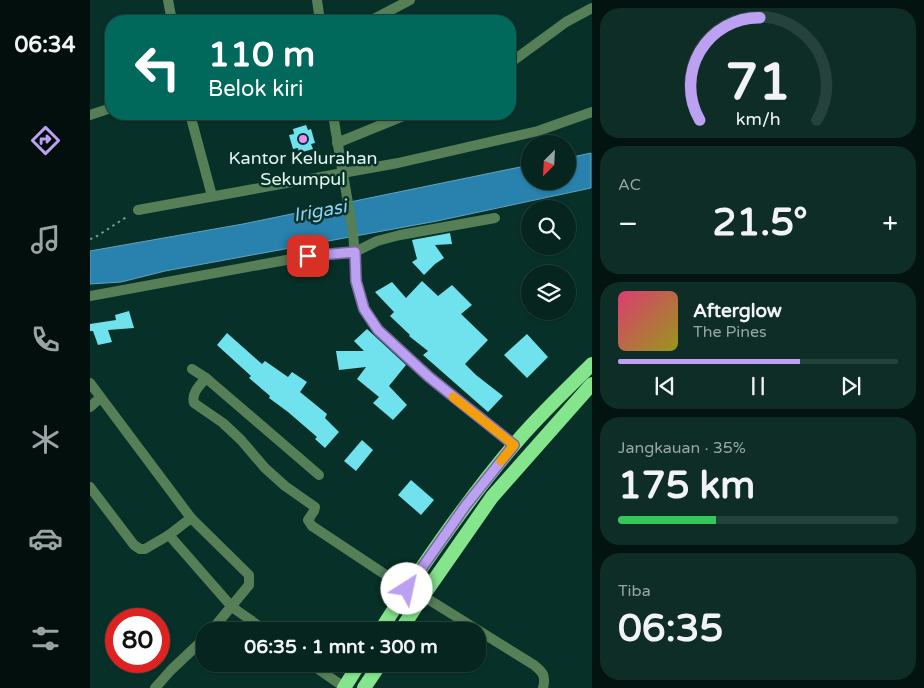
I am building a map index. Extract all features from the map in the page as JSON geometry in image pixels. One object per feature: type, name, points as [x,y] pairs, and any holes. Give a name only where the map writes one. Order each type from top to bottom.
[{"type":"highway","points":[[386,622],[466,505],[514,445],[592,364]]},
{"type":"highway","points":[[406,622],[492,497],[592,384]]},
{"type":"highway","points":[[344,688],[354,672]]},
{"type":"highway","points":[[364,688],[375,672]]},
{"type":"street","points":[[168,0],[171,15]]},
{"type":"street","points":[[317,0],[319,15]]},
{"type":"street","points":[[381,15],[410,0]]},
{"type":"street","points":[[516,59],[566,22],[592,8]]},
{"type":"street","points":[[90,115],[105,110]]},
{"type":"street","points":[[138,210],[398,163],[538,131],[592,112]]},
{"type":"street","points":[[192,120],[212,196]]},
{"type":"street","points":[[334,120],[347,195],[354,246],[356,281],[364,309],[378,330],[429,377],[514,445]]},
{"type":"street","points":[[337,143],[393,120]]},
{"type":"street","points":[[90,296],[308,256],[377,242],[400,235],[495,218]]},
{"type":"street","points":[[192,368],[319,475]]},
{"type":"street","points":[[206,378],[194,394],[194,403],[241,440],[265,468],[285,486],[315,507],[308,520],[312,526],[407,589]]},
{"type":"street","points":[[90,383],[191,518],[249,575],[249,585],[219,622]]},
{"type":"street","points":[[90,407],[100,398]]},
{"type":"street","points":[[90,487],[137,548],[145,549],[169,535],[191,518]]},
{"type":"street","points":[[169,535],[232,607],[253,622]]},
{"type":"street","points":[[423,596],[534,664],[542,671],[545,679],[543,688]]},
{"type":"street","points":[[155,688],[196,647]]},
{"type":"street","points":[[322,672],[344,688]]},
{"type":"path","points":[[90,239],[138,210]]},
{"type":"water","name":"Irigasi","points":[[591,153],[591,188],[535,200],[521,200],[521,203],[437,221],[165,271],[121,282],[90,284],[90,251],[243,224],[521,167],[521,190],[576,190],[576,156]]},
{"type":"building","name":"Kantor Kelurahan Sekumpul","points":[[306,125],[308,130],[311,129],[315,143],[311,144],[313,149],[299,153],[298,148],[293,149],[289,135],[294,134],[293,129]]},
{"type":"building","points":[[450,233],[452,244],[435,245],[444,258],[424,275],[412,262],[417,259],[412,240]]},
{"type":"building","points":[[422,281],[438,296],[452,285],[472,305],[461,314],[488,340],[465,364],[503,396],[488,412],[423,355],[428,351],[409,336],[390,316],[394,312],[375,292],[392,282],[406,298]]},
{"type":"building","points":[[129,311],[134,328],[108,330],[112,342],[98,345],[93,331],[90,331],[90,324],[116,320],[115,315]]},
{"type":"building","points":[[367,329],[406,365],[389,386],[407,405],[393,420],[373,403],[379,397],[357,379],[366,367],[339,370],[336,351],[364,351],[354,341]]},
{"type":"building","points":[[227,333],[262,364],[265,361],[288,377],[292,372],[307,382],[300,392],[327,414],[325,418],[339,432],[325,448],[315,439],[317,437],[269,398],[270,396],[249,378],[251,376],[217,345]]},
{"type":"building","points":[[527,334],[548,357],[527,378],[504,355]]},
{"type":"building","points":[[362,440],[373,450],[356,471],[344,461]]},
{"type":"building","points":[[411,480],[434,500],[421,515],[398,495]]},
{"type":"slow traffic","points":[[453,397],[514,445],[501,461]]},
{"type":"place","name":"Kantor Kelurahan Sekumpul","points":[[303,139]]},
{"type":"route","points":[[308,256],[355,252],[356,281],[364,309],[378,330],[429,377],[514,445],[466,505],[407,589]]}]
